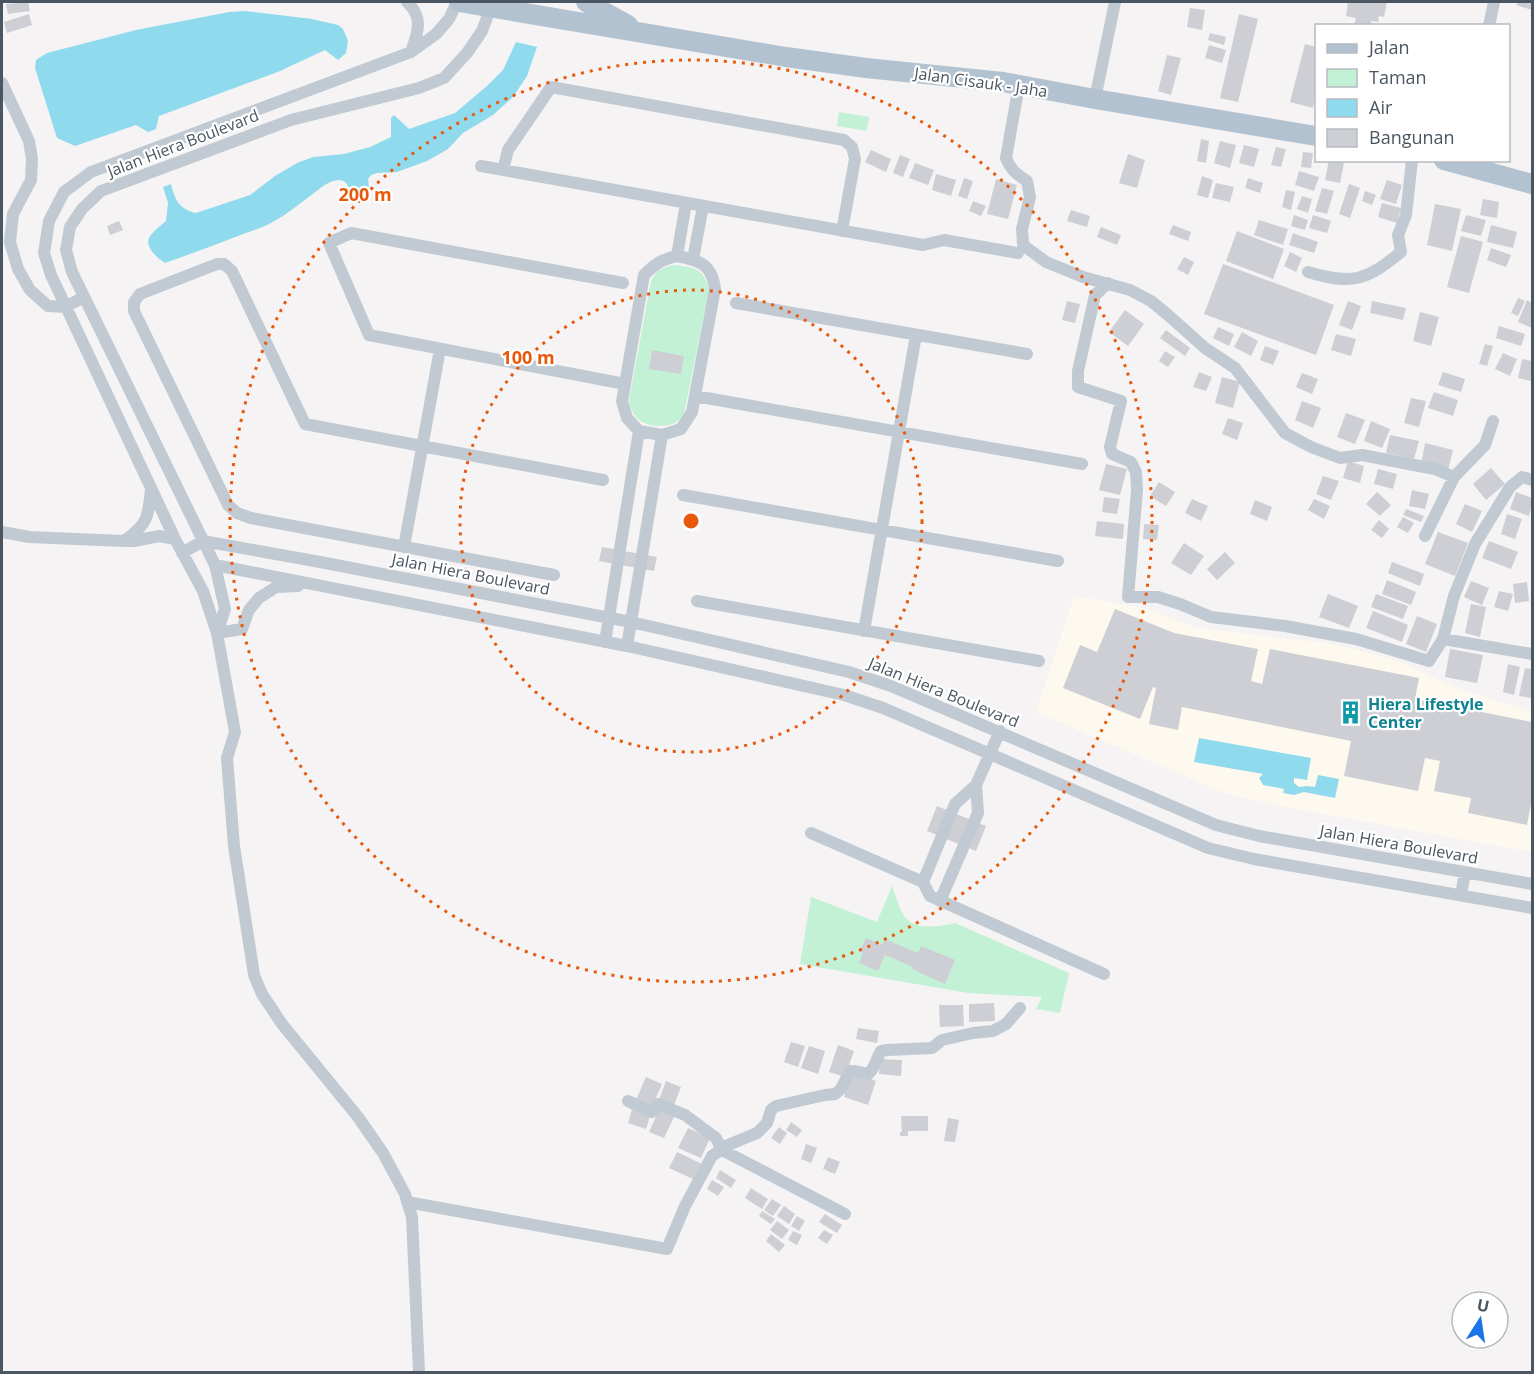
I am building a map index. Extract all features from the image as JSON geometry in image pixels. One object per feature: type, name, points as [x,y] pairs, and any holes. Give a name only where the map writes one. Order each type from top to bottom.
[{"type":"main road","name":"Jalan Cisauk - Jaha","points":[[458,2],[786,57],[1003,82],[1315,136]]},
{"type":"main road","points":[[586,2],[644,33]]},
{"type":"main road","points":[[1464,163],[1533,184]]},
{"type":"street","points":[[407,2],[414,8],[419,29],[411,52]]},
{"type":"street","name":"Jalan Hiera Boulevard","points":[[419,1372],[412,1217],[405,1194],[383,1153],[358,1117],[282,1024],[262,994],[254,975],[234,846],[227,758],[235,732],[217,633],[203,591],[175,539],[65,307],[44,253],[48,221],[64,192],[91,172],[411,52],[436,34],[450,19],[458,2]]},
{"type":"street","points":[[1095,99],[1115,2]]},
{"type":"street","points":[[1489,24],[1494,2]]},
{"type":"street","name":"Jalan Hiera Boulevard","points":[[490,7],[482,31],[467,53],[444,78],[419,88],[291,120],[101,191],[82,209],[70,227],[66,250],[72,272],[203,541],[631,622],[849,672],[891,686],[1000,731],[1216,825],[1259,836],[1533,884]]},
{"type":"street","points":[[2,83],[28,141],[32,159],[31,180],[13,214],[10,242],[18,269],[30,290],[48,306],[65,307],[84,297]]},
{"type":"street","points":[[1019,85],[1006,158],[1015,174],[1027,181],[1030,198],[1022,229],[1023,245],[1046,262],[1083,277],[1130,290],[1151,302],[1205,348],[1235,368],[1285,433],[1311,447],[1340,458],[1362,455],[1435,469],[1454,477]]},
{"type":"street","points":[[503,170],[508,150],[551,87],[844,140],[852,147],[855,159],[842,231]]},
{"type":"street","points":[[1308,272],[1341,279],[1360,278],[1386,264],[1401,252],[1398,235],[1406,214],[1412,162]]},
{"type":"street","points":[[481,166],[923,245],[944,240],[1018,253]]},
{"type":"street","points":[[677,256],[686,203]]},
{"type":"street","points":[[693,259],[703,206]]},
{"type":"street","points":[[623,283],[351,234],[329,243],[369,335],[625,384]]},
{"type":"street","points":[[677,256],[693,259],[709,269],[714,278],[715,289],[692,412],[681,429],[662,435],[639,431],[627,418],[622,401],[644,275],[654,264],[677,256]]},
{"type":"street","points":[[554,575],[251,518],[237,513],[228,505],[134,311],[134,302],[140,294],[217,264],[224,264],[231,271],[305,424],[603,480]]},
{"type":"street","points":[[1108,283],[1095,296],[1078,370],[1078,387],[1121,401],[1110,447],[1112,454],[1131,462],[1136,472],[1137,490],[1128,597],[1158,597],[1210,617],[1285,626],[1356,639],[1429,661],[1443,639],[1454,596],[1475,544],[1510,487],[1522,477],[1533,480]]},
{"type":"street","points":[[736,303],[1027,354]]},
{"type":"street","points":[[864,630],[916,335]]},
{"type":"street","points":[[404,547],[440,349]]},
{"type":"street","points":[[695,396],[1082,464]]},
{"type":"street","points":[[1425,536],[1454,477],[1485,444],[1493,421]]},
{"type":"street","points":[[605,642],[639,431]]},
{"type":"street","points":[[627,646],[662,435]]},
{"type":"street","points":[[124,541],[140,530],[149,513],[151,489]]},
{"type":"street","points":[[683,495],[1058,561]]},
{"type":"street","points":[[2,532],[29,537],[124,541],[159,536],[175,539]]},
{"type":"street","points":[[622,539],[644,543]]},
{"type":"street","points":[[182,553],[203,541],[215,565],[225,609],[217,633],[242,629],[249,610],[260,598],[276,587],[317,585]]},
{"type":"street","points":[[195,576],[215,565],[627,646],[844,695],[884,708],[1208,848],[1254,859],[1533,908]]},
{"type":"street","points":[[697,601],[1039,661]]},
{"type":"street","points":[[1443,639],[1533,654]]},
{"type":"street","points":[[923,882],[956,804],[976,785],[1000,731]]},
{"type":"street","points":[[940,901],[978,813],[976,785]]},
{"type":"street","points":[[812,833],[923,882],[930,896],[940,901],[1104,974]]},
{"type":"street","points":[[1461,896],[1465,872]]},
{"type":"street","points":[[407,1202],[667,1249],[711,1156],[728,1145],[757,1133],[767,1123],[771,1110],[776,1106],[835,1094],[841,1089],[850,1071],[868,1074],[873,1071],[876,1058],[881,1051],[933,1048],[942,1040],[993,1031],[1006,1024],[1020,1008]]},
{"type":"street","points":[[628,1101],[652,1112],[658,1104],[685,1115],[716,1138],[722,1150],[845,1214]]},
{"type":"shaded area","points":[[1074,596],[1144,608],[1197,628],[1335,644],[1395,660],[1454,687],[1532,711],[1532,852],[1280,806],[1225,793],[1036,712]]},
{"type":"green space","points":[[839,112],[869,117],[867,131],[837,126]]},
{"type":"green space","points":[[673,265],[697,270],[704,277],[709,290],[684,414],[673,424],[657,426],[637,418],[629,400],[651,281],[660,270]]},
{"type":"green space","points":[[892,886],[903,914],[915,924],[929,926],[955,923],[1069,973],[1060,1013],[1036,1009],[1042,997],[968,993],[800,964],[811,897],[877,922]]},
{"type":"water","points":[[245,11],[312,19],[338,25],[343,29],[348,41],[346,53],[338,60],[325,50],[280,71],[159,116],[156,129],[148,132],[136,125],[75,146],[57,138],[35,68],[36,60],[47,53],[136,30]]},
{"type":"water","points":[[516,42],[537,47],[527,76],[513,97],[493,115],[463,133],[448,149],[427,161],[397,172],[371,175],[368,179],[367,192],[359,196],[353,194],[343,181],[332,181],[269,224],[165,263],[149,247],[151,235],[166,221],[168,203],[163,187],[171,184],[179,203],[185,209],[196,213],[250,195],[297,163],[313,157],[344,154],[370,147],[391,137],[391,118],[394,115],[409,129],[455,113],[503,70]]},
{"type":"water","points":[[1199,738],[1311,758],[1307,780],[1294,778],[1294,783],[1299,787],[1315,787],[1318,775],[1339,779],[1335,798],[1304,792],[1294,795],[1283,793],[1284,789],[1263,785],[1259,778],[1263,774],[1194,762]]},
{"type":"building","points":[[28,2],[30,11],[8,14],[6,4]]},
{"type":"building","points":[[1348,2],[1387,2],[1384,17],[1379,16],[1378,22],[1354,24],[1356,18],[1346,16]]},
{"type":"building","points":[[1518,2],[1532,2],[1532,10],[1516,5]]},
{"type":"building","points":[[1190,8],[1205,10],[1202,30],[1187,27]]},
{"type":"building","points":[[29,14],[32,25],[7,33],[4,22]]},
{"type":"building","points":[[1239,14],[1258,19],[1238,102],[1220,98]]},
{"type":"building","points":[[1210,33],[1226,37],[1224,45],[1208,40]]},
{"type":"building","points":[[1305,44],[1315,47],[1313,108],[1290,102]]},
{"type":"building","points":[[1209,45],[1226,50],[1222,63],[1205,58]]},
{"type":"building","points":[[1167,55],[1181,58],[1171,95],[1158,91]]},
{"type":"building","points":[[1201,139],[1209,141],[1206,163],[1197,161]]},
{"type":"building","points":[[1220,141],[1236,145],[1230,168],[1214,163]]},
{"type":"building","points":[[1244,145],[1259,149],[1254,167],[1239,163]]},
{"type":"building","points":[[1276,147],[1286,149],[1281,167],[1271,165]]},
{"type":"building","points":[[871,150],[891,159],[886,172],[865,162]]},
{"type":"building","points":[[1303,152],[1313,153],[1311,168],[1301,167]]},
{"type":"building","points":[[1128,154],[1145,160],[1137,188],[1119,183]]},
{"type":"building","points":[[900,155],[910,159],[903,177],[893,173]]},
{"type":"building","points":[[1329,162],[1344,163],[1340,183],[1325,180]]},
{"type":"building","points":[[915,163],[934,170],[928,185],[909,178]]},
{"type":"building","points":[[1299,171],[1319,177],[1314,191],[1295,185]]},
{"type":"building","points":[[936,174],[956,180],[951,196],[932,190]]},
{"type":"building","points":[[1202,176],[1213,180],[1208,198],[1197,195]]},
{"type":"building","points":[[964,178],[973,181],[967,199],[958,196]]},
{"type":"building","points":[[1248,178],[1263,183],[1260,193],[1245,188]]},
{"type":"building","points":[[996,179],[1017,185],[1008,219],[987,214]]},
{"type":"building","points":[[1387,180],[1402,185],[1396,204],[1380,199]]},
{"type":"building","points":[[1216,183],[1234,187],[1230,202],[1212,198]]},
{"type":"building","points":[[1349,184],[1360,188],[1350,218],[1339,214]]},
{"type":"building","points":[[1322,188],[1334,191],[1327,214],[1315,211]]},
{"type":"building","points":[[1286,190],[1295,192],[1291,210],[1282,207]]},
{"type":"building","points":[[1365,191],[1376,195],[1372,205],[1362,201]]},
{"type":"building","points":[[1302,196],[1312,199],[1308,213],[1297,209]]},
{"type":"building","points":[[1483,199],[1499,202],[1497,218],[1480,215]]},
{"type":"building","points":[[973,201],[986,206],[981,216],[969,211]]},
{"type":"building","points":[[1382,203],[1401,208],[1397,223],[1378,217]]},
{"type":"building","points":[[1435,204],[1461,209],[1452,251],[1427,245]]},
{"type":"building","points":[[1071,210],[1090,216],[1087,227],[1067,221]]},
{"type":"building","points":[[1294,215],[1308,220],[1305,230],[1291,226]]},
{"type":"building","points":[[1313,215],[1331,221],[1327,233],[1309,228]]},
{"type":"building","points":[[1466,215],[1486,220],[1481,236],[1461,231]]},
{"type":"building","points":[[1259,220],[1288,229],[1283,245],[1254,235]]},
{"type":"building","points":[[119,221],[123,230],[110,235],[107,226]]},
{"type":"building","points":[[1173,225],[1191,232],[1188,241],[1169,234]]},
{"type":"building","points":[[1491,225],[1517,232],[1513,248],[1487,242]]},
{"type":"building","points":[[1101,227],[1121,235],[1117,245],[1097,237]]},
{"type":"building","points":[[1237,231],[1284,249],[1273,279],[1226,261]]},
{"type":"building","points":[[1293,233],[1318,242],[1314,253],[1289,245]]},
{"type":"building","points":[[1461,236],[1483,242],[1469,293],[1447,287]]},
{"type":"building","points":[[1491,248],[1511,255],[1506,267],[1487,260]]},
{"type":"building","points":[[1290,252],[1302,258],[1296,272],[1284,266]]},
{"type":"building","points":[[1184,257],[1194,262],[1188,275],[1177,269]]},
{"type":"building","points":[[1223,264],[1334,305],[1316,355],[1204,314]]},
{"type":"building","points":[[1518,298],[1525,301],[1518,316],[1511,313]]},
{"type":"building","points":[[1527,300],[1532,303],[1532,328],[1518,322]]},
{"type":"building","points":[[1067,301],[1080,304],[1075,323],[1062,320]]},
{"type":"building","points":[[1348,301],[1361,306],[1352,330],[1339,325]]},
{"type":"building","points":[[1372,301],[1406,308],[1403,320],[1370,313]]},
{"type":"building","points":[[1125,310],[1144,324],[1128,346],[1109,332]]},
{"type":"building","points":[[1420,312],[1439,317],[1431,346],[1413,341]]},
{"type":"building","points":[[1499,326],[1525,334],[1521,346],[1496,338]]},
{"type":"building","points":[[1218,327],[1234,334],[1229,346],[1213,338]]},
{"type":"building","points":[[1166,330],[1190,348],[1185,356],[1160,338]]},
{"type":"building","points":[[1242,332],[1258,341],[1251,356],[1234,347]]},
{"type":"building","points":[[1336,334],[1356,339],[1351,356],[1331,350]]},
{"type":"building","points":[[1485,344],[1493,346],[1487,366],[1479,364]]},
{"type":"building","points":[[1265,346],[1279,351],[1273,365],[1260,360]]},
{"type":"building","points":[[652,350],[684,356],[681,374],[649,369]]},
{"type":"building","points":[[1165,351],[1175,357],[1168,367],[1159,361]]},
{"type":"building","points":[[1503,353],[1517,359],[1510,376],[1495,369]]},
{"type":"building","points":[[1522,359],[1532,361],[1531,381],[1518,378]]},
{"type":"building","points":[[1199,372],[1212,377],[1206,391],[1193,387]]},
{"type":"building","points":[[1443,372],[1465,379],[1461,392],[1438,385]]},
{"type":"building","points":[[1302,373],[1318,379],[1312,394],[1296,387]]},
{"type":"building","points":[[1222,377],[1240,382],[1233,408],[1215,403]]},
{"type":"building","points":[[1434,392],[1458,400],[1453,416],[1428,408]]},
{"type":"building","points":[[1411,398],[1426,401],[1419,427],[1404,423]]},
{"type":"building","points":[[1302,401],[1321,408],[1313,428],[1295,420]]},
{"type":"building","points":[[1346,413],[1365,420],[1355,444],[1337,437]]},
{"type":"building","points":[[1228,418],[1243,423],[1237,440],[1222,434]]},
{"type":"building","points":[[1371,421],[1390,429],[1382,448],[1364,441]]},
{"type":"building","points":[[1390,435],[1419,441],[1414,459],[1386,453]]},
{"type":"building","points":[[1425,443],[1453,450],[1448,470],[1421,464]]},
{"type":"building","points":[[1348,461],[1364,466],[1360,483],[1343,478]]},
{"type":"building","points":[[1106,464],[1127,469],[1120,495],[1099,490]]},
{"type":"building","points":[[1491,468],[1505,484],[1486,500],[1473,484]]},
{"type":"building","points":[[1378,469],[1397,474],[1393,489],[1374,484]]},
{"type":"building","points":[[1323,476],[1339,481],[1331,500],[1316,494]]},
{"type":"building","points":[[1159,482],[1175,492],[1166,506],[1150,496]]},
{"type":"building","points":[[1412,490],[1429,494],[1425,509],[1409,506]]},
{"type":"building","points":[[1377,492],[1391,505],[1380,516],[1366,504]]},
{"type":"building","points":[[1516,492],[1532,498],[1529,516],[1510,509]]},
{"type":"building","points":[[1104,497],[1120,499],[1117,514],[1102,512]]},
{"type":"building","points":[[1192,499],[1208,506],[1201,521],[1185,513]]},
{"type":"building","points":[[1314,499],[1330,506],[1324,519],[1308,510]]},
{"type":"building","points":[[1255,500],[1272,507],[1267,521],[1250,514]]},
{"type":"building","points":[[1465,504],[1482,511],[1472,532],[1456,524]]},
{"type":"building","points":[[1406,509],[1424,516],[1421,522],[1403,515]]},
{"type":"building","points":[[1507,514],[1522,519],[1515,539],[1501,534]]},
{"type":"building","points":[[1403,517],[1414,523],[1408,533],[1397,527]]},
{"type":"building","points":[[1379,520],[1389,529],[1382,538],[1371,530]]},
{"type":"building","points":[[1097,521],[1124,524],[1123,539],[1095,536]]},
{"type":"building","points":[[1144,524],[1159,525],[1157,540],[1143,539]]},
{"type":"building","points":[[1438,532],[1468,543],[1455,576],[1425,564]]},
{"type":"building","points":[[1489,541],[1518,552],[1511,569],[1482,558]]},
{"type":"building","points":[[1184,543],[1204,556],[1191,575],[1171,563]]},
{"type":"building","points":[[602,547],[657,557],[654,571],[599,561]]},
{"type":"building","points":[[1225,552],[1235,563],[1217,580],[1207,569]]},
{"type":"building","points":[[1392,562],[1424,574],[1420,586],[1388,573]]},
{"type":"building","points":[[1387,580],[1416,592],[1411,605],[1382,594]]},
{"type":"building","points":[[1471,581],[1489,588],[1482,605],[1464,597]]},
{"type":"building","points":[[1527,582],[1529,601],[1515,603],[1513,584]]},
{"type":"building","points":[[1499,591],[1513,594],[1508,611],[1494,607]]},
{"type":"building","points":[[1328,594],[1358,606],[1349,628],[1319,617]]},
{"type":"building","points":[[1376,594],[1408,606],[1403,619],[1371,607]]},
{"type":"building","points":[[1471,604],[1486,607],[1480,637],[1465,633]]},
{"type":"building","name":"Hiera Lifestyle Center","points":[[1115,609],[1174,633],[1258,649],[1251,681],[1262,684],[1270,649],[1419,678],[1415,699],[1532,722],[1532,798],[1527,825],[1468,813],[1471,798],[1434,791],[1440,761],[1425,758],[1418,791],[1344,776],[1351,741],[1182,707],[1178,730],[1149,724],[1156,688],[1153,687],[1140,719],[1063,688],[1080,645],[1097,652]]},
{"type":"building","points":[[1373,611],[1408,625],[1402,642],[1366,628]]},
{"type":"building","points":[[1417,616],[1437,624],[1426,652],[1406,644]]},
{"type":"building","points":[[1450,649],[1483,655],[1477,683],[1445,677]]},
{"type":"building","points":[[1508,664],[1520,667],[1514,695],[1503,692]]},
{"type":"building","points":[[1525,668],[1532,669],[1532,698],[1519,696]]},
{"type":"building","points":[[937,806],[986,826],[976,851],[927,831]]},
{"type":"building","points":[[866,938],[882,945],[885,939],[918,953],[921,946],[955,960],[945,984],[885,955],[878,971],[859,963],[863,953],[860,951]]},
{"type":"building","points":[[994,1003],[995,1021],[969,1022],[969,1004]]},
{"type":"building","points":[[939,1005],[963,1005],[964,1026],[940,1027]]},
{"type":"building","points":[[858,1028],[879,1031],[877,1043],[856,1039]]},
{"type":"building","points":[[791,1042],[805,1046],[798,1067],[784,1062]]},
{"type":"building","points":[[838,1045],[854,1051],[845,1077],[829,1072]]},
{"type":"building","points":[[809,1046],[825,1051],[818,1074],[801,1068]]},
{"type":"building","points":[[880,1059],[902,1060],[901,1076],[879,1074]]},
{"type":"building","points":[[852,1072],[876,1081],[868,1105],[844,1097]]},
{"type":"building","points":[[646,1077],[662,1084],[652,1107],[636,1100]]},
{"type":"building","points":[[666,1081],[681,1087],[674,1105],[659,1100]]},
{"type":"building","points":[[660,1108],[675,1115],[664,1138],[649,1132]]},
{"type":"building","points":[[632,1109],[650,1116],[646,1129],[628,1123]]},
{"type":"building","points":[[901,1116],[928,1116],[928,1131],[908,1131],[908,1136],[900,1136]]},
{"type":"building","points":[[948,1118],[959,1120],[955,1142],[944,1141]]},
{"type":"building","points":[[791,1122],[802,1130],[797,1137],[786,1130]]},
{"type":"building","points":[[779,1127],[787,1133],[780,1144],[771,1138]]},
{"type":"building","points":[[688,1128],[710,1138],[701,1158],[678,1148]]},
{"type":"building","points":[[806,1144],[817,1148],[811,1163],[801,1159]]},
{"type":"building","points":[[677,1152],[702,1164],[695,1180],[669,1168]]},
{"type":"building","points":[[828,1157],[840,1162],[835,1174],[823,1169]]},
{"type":"building","points":[[720,1170],[736,1180],[731,1188],[716,1178]]},
{"type":"building","points":[[712,1180],[724,1187],[718,1196],[707,1189]]},
{"type":"building","points":[[751,1188],[768,1199],[762,1209],[745,1198]]},
{"type":"building","points":[[772,1199],[781,1205],[773,1216],[764,1210]]},
{"type":"building","points":[[784,1206],[795,1214],[789,1224],[777,1216]]},
{"type":"building","points":[[762,1211],[775,1219],[771,1224],[759,1216]]},
{"type":"building","points":[[825,1214],[842,1225],[837,1233],[819,1222]]},
{"type":"building","points":[[797,1216],[805,1221],[799,1231],[791,1226]]},
{"type":"building","points":[[777,1221],[789,1230],[782,1239],[770,1230]]},
{"type":"building","points":[[824,1230],[833,1235],[827,1244],[818,1238]]},
{"type":"building","points":[[793,1231],[802,1235],[797,1245],[788,1240]]},
{"type":"building","points":[[771,1234],[785,1245],[779,1252],[766,1241]]},
{"type":"place","name":"Hiera Lifestyle Center","points":[[1350,713]]}]
